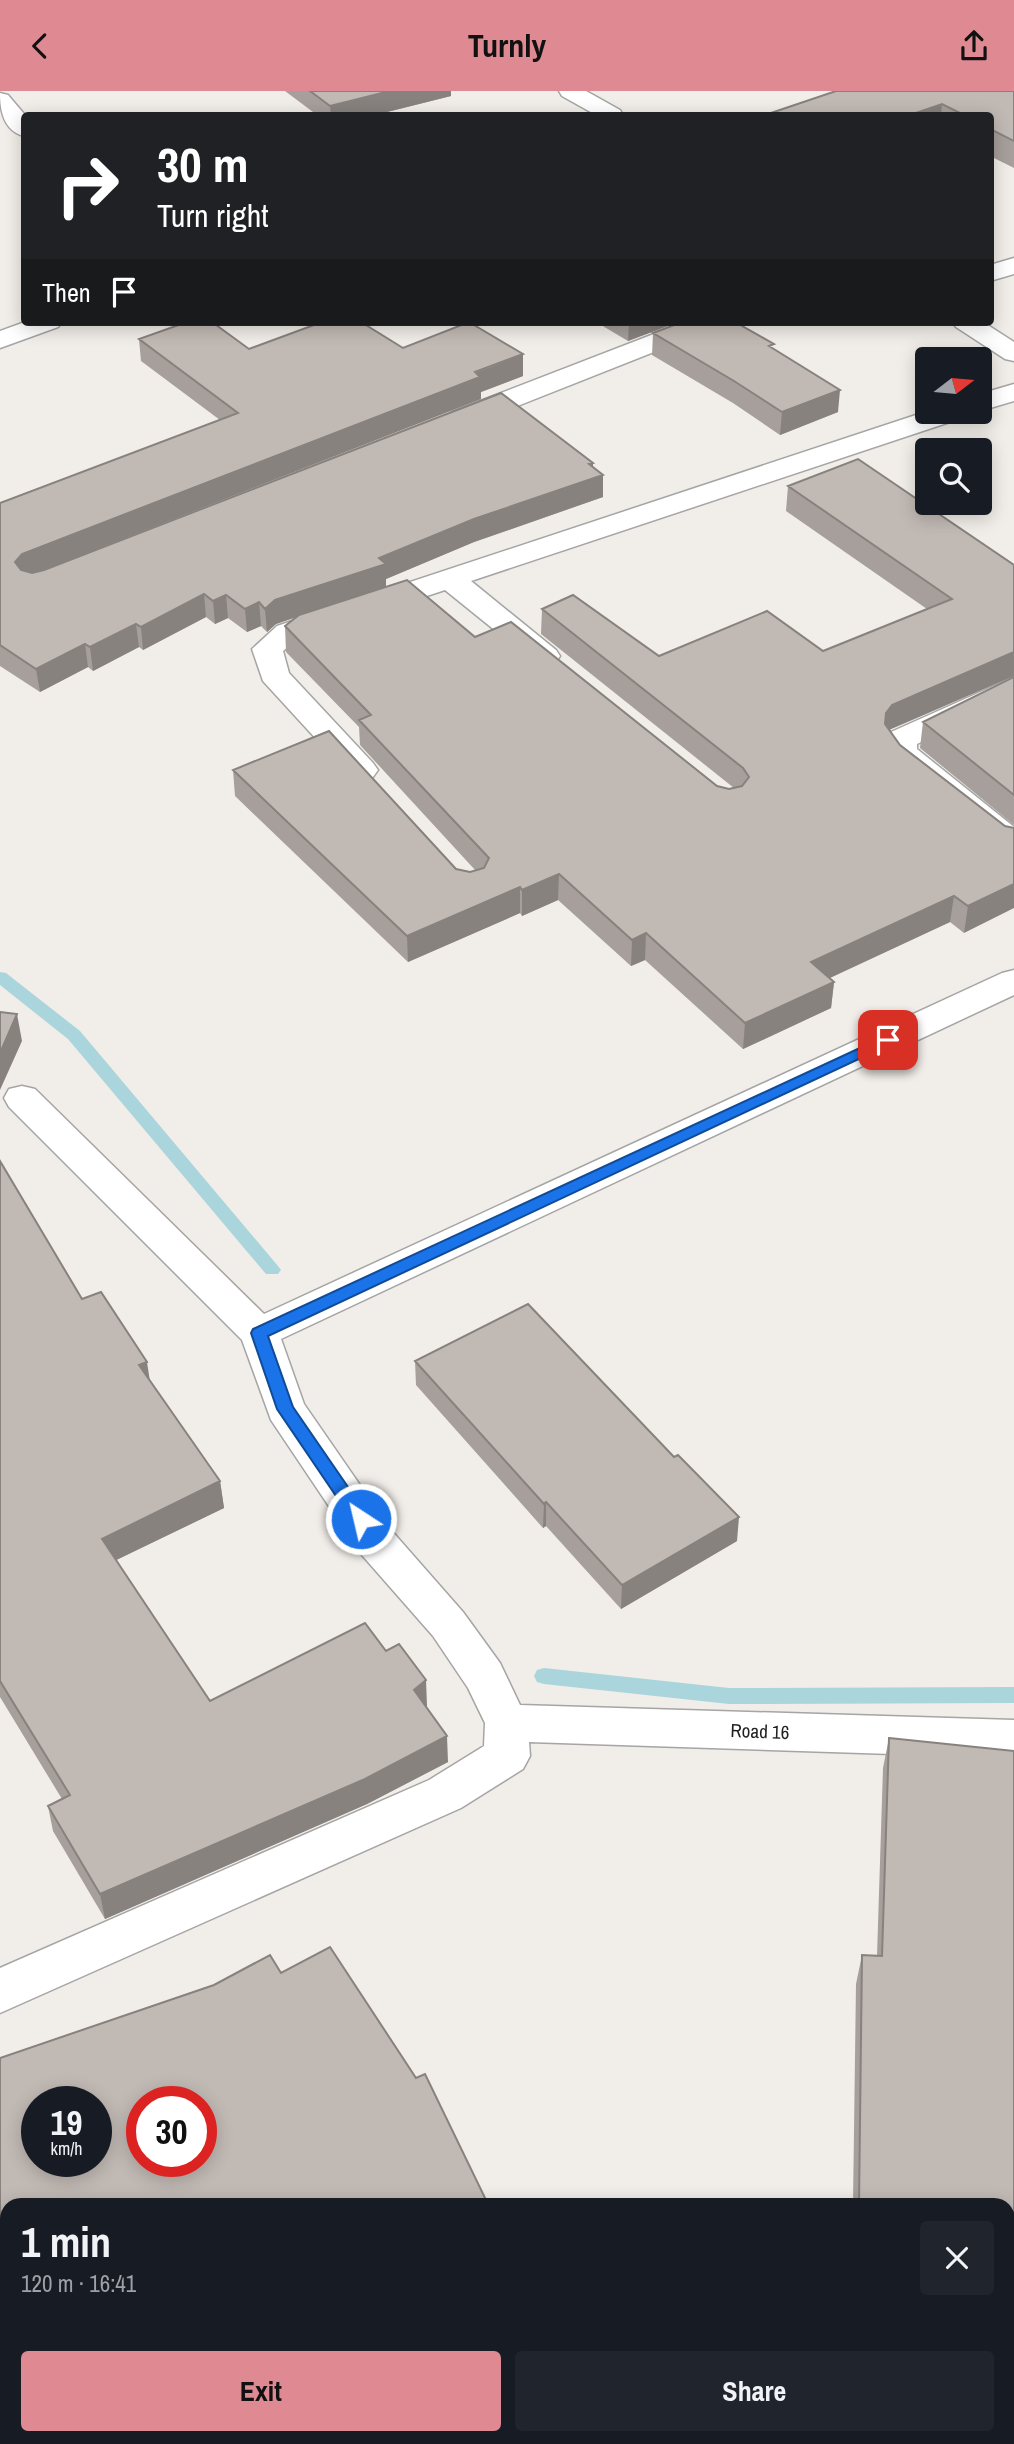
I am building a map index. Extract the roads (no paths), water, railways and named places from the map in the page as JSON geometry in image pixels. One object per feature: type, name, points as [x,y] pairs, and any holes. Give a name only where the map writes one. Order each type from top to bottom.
[{"type":"street","points":[[570,91],[607,112]]},
{"type":"street","points":[[0,100],[21,125]]},
{"type":"street","points":[[994,272],[1014,265]]},
{"type":"street","points":[[0,340],[38,326]]},
{"type":"street","points":[[436,428],[698,326]]},
{"type":"street","points":[[971,326],[1014,353]]},
{"type":"street","points":[[992,399],[1014,392]]},
{"type":"street","points":[[377,786],[274,675],[267,649],[288,632],[917,424]]},
{"type":"street","points":[[449,578],[567,673]]},
{"type":"street","points":[[1014,686],[902,739],[901,750],[910,762],[1014,843]]},
{"type":"street","points":[[259,1333],[1014,981]]},
{"type":"street","points":[[0,1991],[445,1794],[507,1756],[507,1723],[477,1665],[448,1624],[376,1542],[285,1409],[259,1333],[22,1098]]},
{"type":"street","name":"Road 16","points":[[507,1723],[1014,1739]]},
{"type":"waterway","points":[[0,977],[74,1035],[272,1270]]},
{"type":"waterway","points":[[544,1676],[729,1696],[1014,1695]]}]
